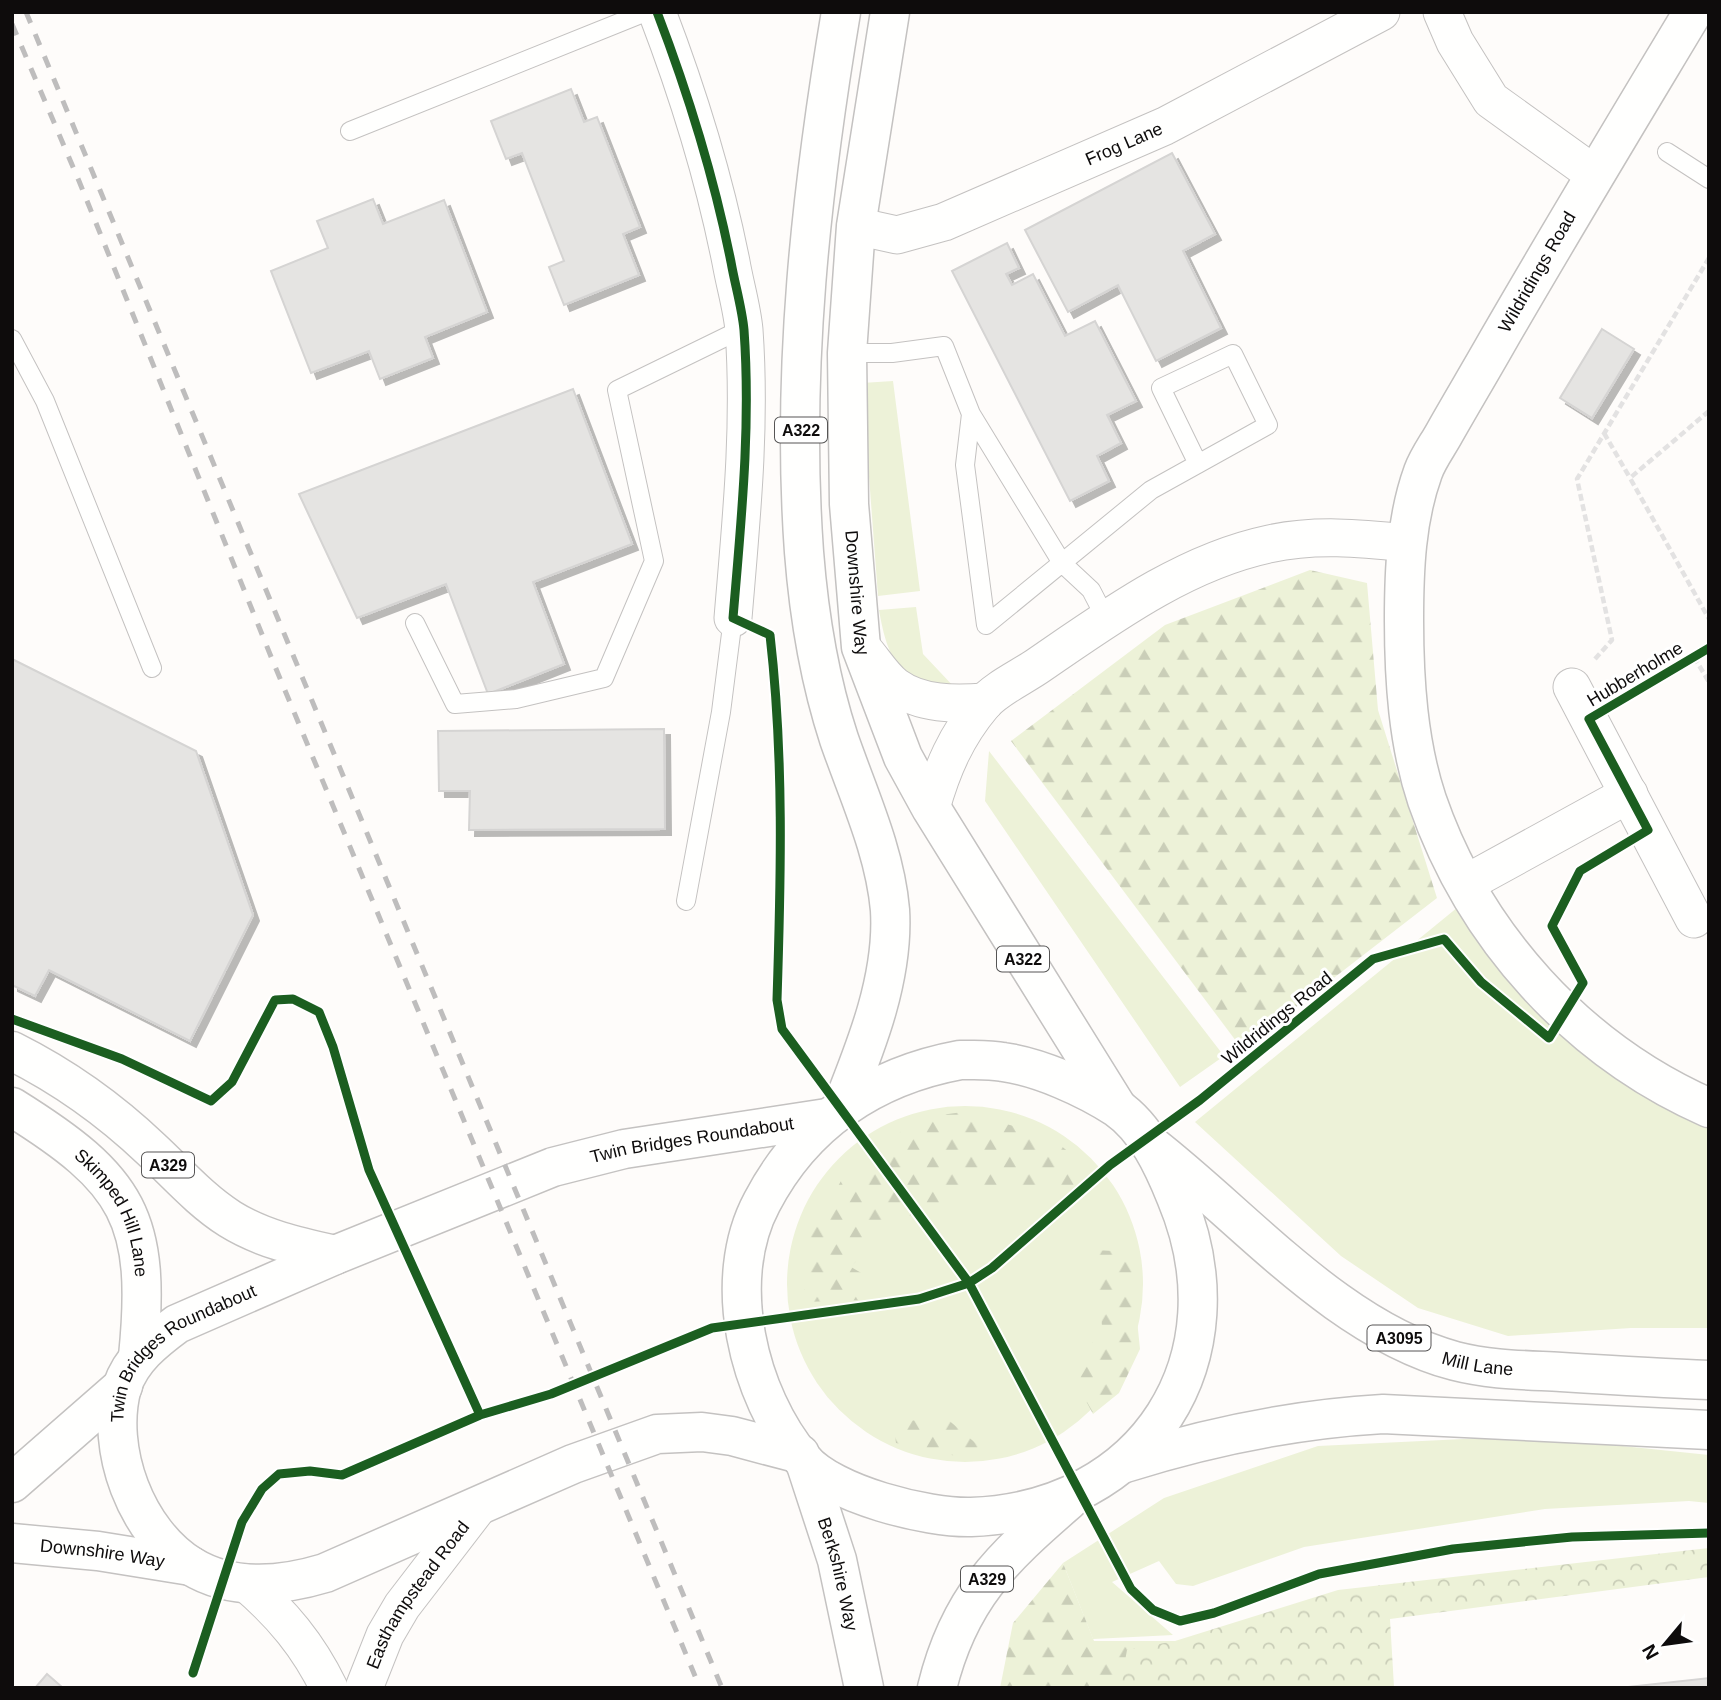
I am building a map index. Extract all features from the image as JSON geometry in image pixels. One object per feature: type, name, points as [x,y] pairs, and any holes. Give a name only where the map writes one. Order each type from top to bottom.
[{"type":"main road","name":"A322","points":[[835,1111],[875,1014],[889,942],[890,911],[886,883],[874,841],[821,680],[804,552],[800,452],[807,256],[820,136],[841,12]]},
{"type":"main road","name":"Downshire Way","points":[[890,12],[856,226],[847,353],[849,504],[861,647],[903,757],[931,808],[1118,1109]]},
{"type":"main road","name":"Wildridings Road","points":[[1693,13],[1594,174],[1423,471],[1406,543],[1404,649],[1414,749],[1427,798],[1465,884],[1505,947],[1564,1014],[1649,1076],[1709,1108]]},
{"type":"main road","name":"A329","points":[[12,1051],[37,1063],[117,1119],[206,1203],[231,1220],[260,1234],[335,1255]]},
{"type":"main road","name":"Twin Bridges Roundabout","points":[[802,1458],[785,1434],[763,1391],[751,1355],[742,1299],[743,1269],[761,1202],[795,1152],[835,1111],[907,1072],[960,1060],[1004,1062],[1064,1083],[1118,1109],[1151,1145],[1171,1184],[1190,1238],[1199,1298],[1198,1323],[1192,1354],[1158,1427],[1125,1463],[1075,1495],[998,1514],[947,1517],[912,1511],[861,1495],[802,1458],[732,1436],[702,1432],[657,1434],[573,1464],[325,1573],[289,1582],[246,1583],[230,1581],[191,1566],[155,1528],[128,1484],[118,1417],[130,1372],[177,1324],[335,1255],[553,1167],[624,1149],[835,1111]]},
{"type":"main road","name":"Skimped Hill Lane","points":[[12,1107],[87,1157],[106,1177],[128,1214],[136,1234],[142,1317],[130,1372]]},
{"type":"main road","name":"Mill Lane","points":[[1151,1145],[1202,1185],[1317,1285],[1358,1314],[1421,1349],[1452,1360],[1502,1369],[1709,1380]]},
{"type":"main road","points":[[12,1483],[130,1372]]},
{"type":"main road","points":[[1125,1463],[1245,1432],[1342,1416],[1383,1414],[1709,1430]]},
{"type":"main road","name":"Berkshire Way","points":[[802,1458],[837,1560],[864,1688]]},
{"type":"main road","name":"A329","points":[[937,1688],[953,1635],[984,1582],[1006,1557],[1075,1495]]},
{"type":"main road","name":"Downshire Way","points":[[12,1543],[99,1550],[191,1566]]},
{"type":"street","points":[[657,12],[706,157],[744,328],[748,442],[733,618]]},
{"type":"street","name":"Frog Lane","points":[[856,226],[897,235],[944,222],[1165,126],[1381,12]]},
{"type":"street","points":[[1442,12],[1455,42],[1491,100],[1594,174]]},
{"type":"street","points":[[1693,13],[1709,22]]},
{"type":"street","points":[[931,808],[943,767],[960,735],[985,702],[1106,619],[1192,571],[1270,543],[1325,537],[1406,543]]},
{"type":"street","points":[[861,647],[895,686],[919,697],[950,704],[985,702]]},
{"type":"street","name":"Hubberholme","points":[[1572,687],[1694,919]]},
{"type":"street","points":[[1465,884],[1629,794]]},
{"type":"street","name":"Easthampstead Road","points":[[364,1688],[385,1635],[402,1606],[478,1507]]},
{"type":"street","points":[[246,1583],[292,1626],[315,1659],[329,1688]]},
{"type":"lane","points":[[350,131],[646,12]]},
{"type":"lane","points":[[1667,152],[1709,179]]},
{"type":"lane","points":[[415,624],[455,705],[516,699],[604,678],[654,561],[617,390],[744,328]]},
{"type":"lane","points":[[12,339],[45,401],[152,668]]},
{"type":"lane","points":[[847,353],[892,353],[944,346],[971,414],[1062,563],[1091,590],[1106,619]]},
{"type":"lane","points":[[971,414],[965,465],[986,625],[1151,490],[1198,464],[1268,425],[1233,354],[1161,388],[1198,464]]},
{"type":"lane","points":[[686,901],[721,712],[733,618]]},
{"type":"path","points":[[1572,687],[1612,640],[1577,478],[1709,258]]},
{"type":"path","points":[[1630,478],[1709,411]]},
{"type":"path","points":[[1604,433],[1709,619]]},
{"type":"green space","points":[[893,381],[920,591],[878,596],[862,383]]},
{"type":"green space","points":[[1310,570],[1367,583],[1378,710],[1437,898],[1242,1049],[1011,741],[1165,625]]},
{"type":"green space","points":[[916,607],[923,654],[956,689],[937,686],[909,675],[893,656],[879,610]]},
{"type":"green space","points":[[989,751],[1224,1056],[1180,1087],[985,801]]},
{"type":"green space","points":[[1458,907],[1709,1117],[1709,1328],[1631,1328],[1508,1336],[1418,1308],[1341,1256],[1195,1122]]},
{"type":"green space","points":[[965,1106],[1000,1110],[1033,1120],[1064,1136],[1091,1158],[1113,1185],[1129,1216],[1139,1249],[1143,1284],[1139,1319],[1129,1352],[1113,1383],[1091,1410],[1064,1432],[1033,1448],[1000,1458],[965,1462],[930,1458],[897,1448],[866,1432],[839,1410],[817,1383],[801,1352],[791,1319],[787,1284],[791,1249],[801,1216],[817,1185],[839,1158],[866,1136],[897,1120],[930,1110]]},
{"type":"green space","points":[[963,1112],[1049,1136],[1081,1162],[1076,1185],[970,1186],[963,1199],[892,1221],[851,1267],[870,1278],[864,1300],[804,1302],[806,1242],[841,1181],[868,1172],[911,1119]]},
{"type":"green space","points":[[1095,1250],[1130,1252],[1140,1349],[1119,1393],[1093,1414],[1073,1377],[1102,1326]]},
{"type":"green space","points":[[946,1418],[979,1446],[970,1459],[896,1443],[893,1422]]},
{"type":"green space","points":[[1526,1436],[1709,1455],[1709,1503],[1689,1501],[1545,1509],[1304,1547],[1193,1586],[1176,1584],[1159,1561],[1112,1582],[1173,1635],[1093,1639],[1063,1563],[1164,1498],[1318,1446]]},
{"type":"green space","points":[[1709,1548],[1709,1577],[1390,1619],[1394,1687],[1120,1688],[1127,1650],[1175,1641],[1338,1590]]},
{"type":"green space","points":[[1063,1563],[1094,1641],[1175,1641],[1207,1688],[1000,1688],[1013,1623]]},
{"type":"building","points":[[571,89],[584,122],[597,117],[640,227],[623,234],[639,275],[564,305],[549,267],[564,261],[522,153],[506,159],[491,121]]},
{"type":"building","points":[[1172,153],[1215,234],[1183,251],[1221,328],[1156,361],[1118,285],[1068,312],[1025,230]]},
{"type":"building","points":[[373,199],[383,224],[444,200],[487,312],[425,337],[433,358],[380,379],[369,351],[311,373],[271,271],[328,248],[317,221]]},
{"type":"building","points":[[1007,243],[1019,268],[1006,274],[1012,285],[1033,274],[1065,336],[1095,321],[1136,401],[1107,415],[1121,443],[1097,456],[1109,481],[1070,501],[952,271]]},
{"type":"building","points":[[1602,329],[1634,349],[1592,418],[1560,398]]},
{"type":"building","points":[[573,389],[632,544],[533,582],[564,664],[488,694],[446,584],[357,618],[299,494]]},
{"type":"building","points":[[12,659],[196,751],[253,915],[190,1041],[49,970],[35,996],[12,985]]},
{"type":"building","points":[[664,729],[665,829],[469,830],[470,791],[439,791],[438,731]]},
{"type":"building","points":[[47,1674],[63,1688],[35,1688]]},
{"type":"building","points":[[1709,1678],[1709,1688],[1619,1688]]},
{"type":"railway","points":[[26,12],[722,1688]]},
{"type":"railway","points":[[12,24],[79,181],[274,664],[700,1688]]},
{"type":"cycle path","points":[[657,12],[690,104],[708,167],[743,322],[746,438],[733,618],[770,635],[778,726],[780,863],[777,1000],[782,1029],[969,1283],[1131,1589],[1153,1610],[1180,1621],[1214,1613],[1319,1574],[1453,1549],[1572,1537],[1709,1533]]},
{"type":"cycle path","points":[[193,1673],[242,1522],[262,1489],[279,1474],[310,1471],[342,1475],[480,1415],[551,1394],[712,1328],[919,1299],[969,1283],[992,1268],[1110,1165],[1200,1100],[1373,959],[1444,939],[1481,982],[1549,1038],[1583,983],[1552,926],[1580,871],[1648,830],[1589,719],[1709,648]]},
{"type":"cycle path","points":[[12,1019],[122,1059],[211,1101],[232,1082],[275,1000],[293,999],[319,1012],[333,1047],[369,1170],[480,1415]]}]
